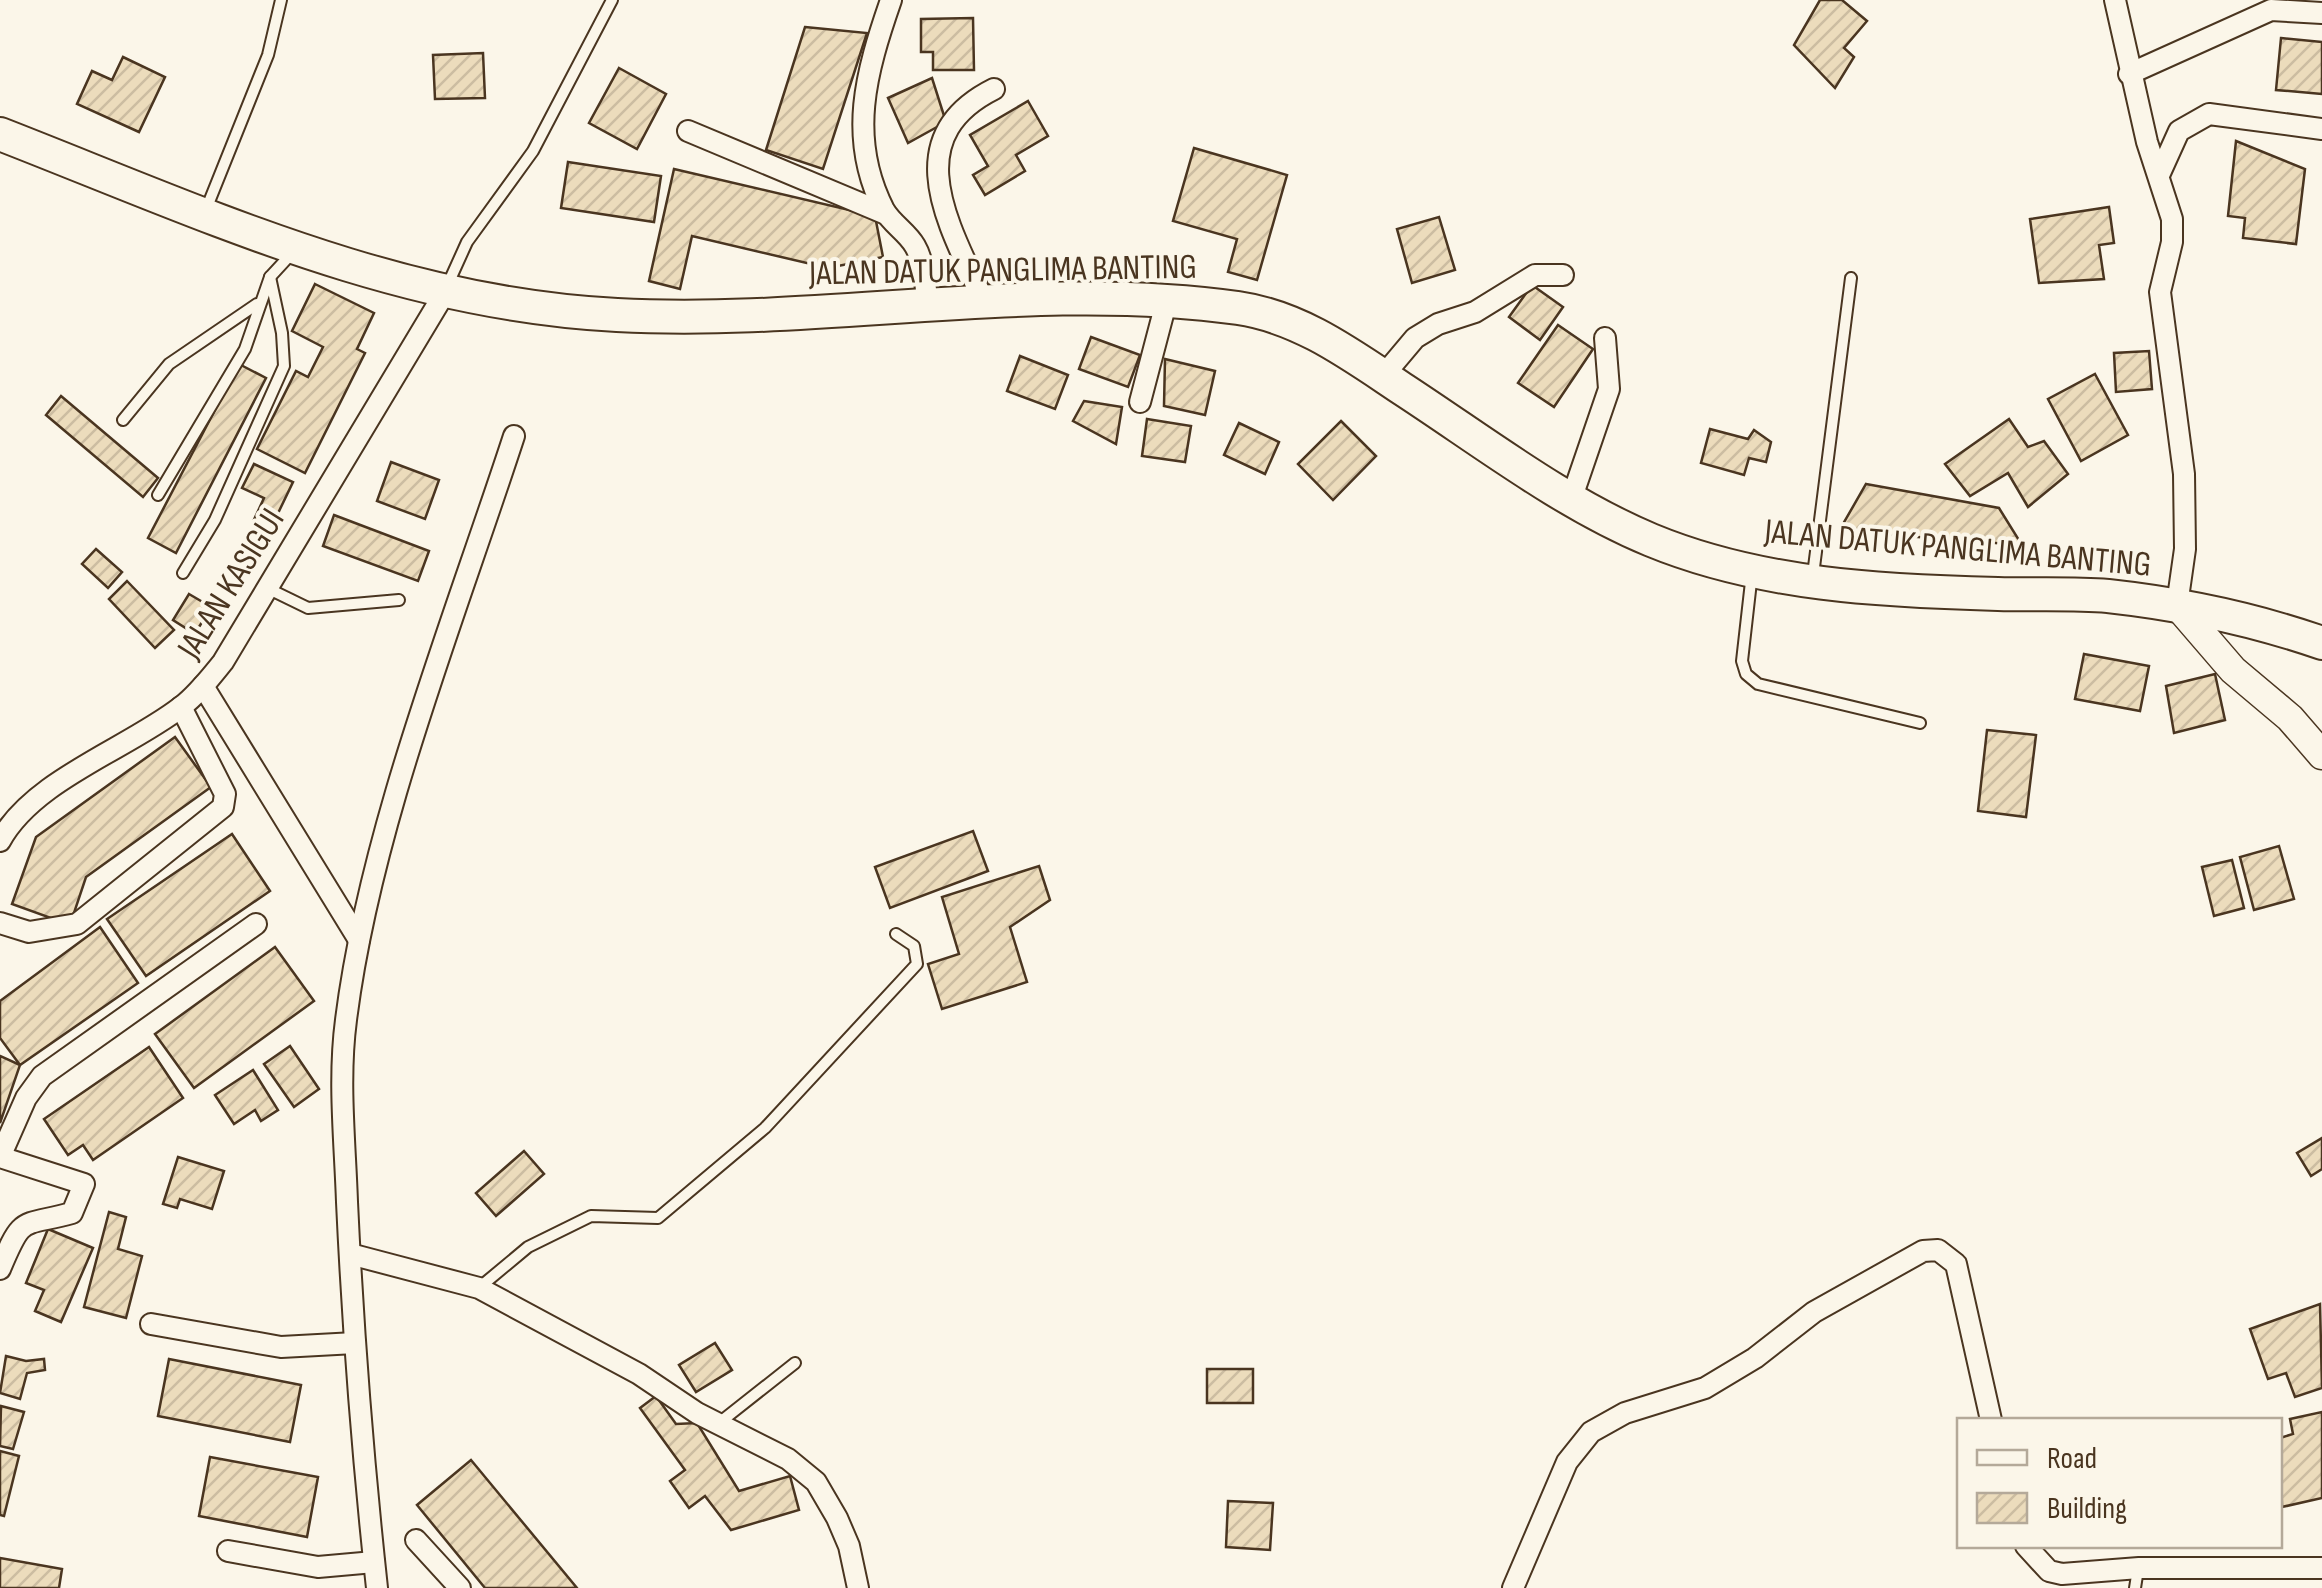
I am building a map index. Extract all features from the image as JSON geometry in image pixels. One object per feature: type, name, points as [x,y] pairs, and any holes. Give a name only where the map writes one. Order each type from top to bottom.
[{"type":"main road","name":"JALAN DATUK PANGLIMA BANTING","points":[[0,134],[202,218],[294,251],[444,294],[648,316],[985,304],[1166,303],[1272,314],[1324,338],[1572,497],[1644,537],[1752,571],[1812,581],[1941,592],[2102,596],[2177,606],[2322,643]]},
{"type":"street","points":[[891,0],[870,62],[862,106],[864,158],[886,214],[914,244],[922,263],[928,306]]},
{"type":"street","points":[[2115,0],[2129,74],[2160,174],[2173,234],[2160,292],[2184,474],[2185,549],[2177,606],[2233,670],[2290,718],[2322,755]]},
{"type":"street","points":[[2129,74],[2270,10],[2322,13]]},
{"type":"street","points":[[985,304],[942,206],[936,170],[955,119],[975,99],[994,89]]},
{"type":"street","points":[[2160,174],[2180,131],[2209,114],[2226,112],[2322,129]]},
{"type":"street","points":[[688,130],[886,214]]},
{"type":"street","points":[[1383,376],[1415,338],[1438,324],[1475,312],[1535,276],[1564,275]]},
{"type":"street","name":"JALAN KASIGUI","points":[[0,840],[24,811],[51,789],[181,707],[203,686],[270,589],[444,294]]},
{"type":"street","points":[[1140,402],[1166,303]]},
{"type":"street","points":[[1572,497],[1610,389],[1605,338]]},
{"type":"street","points":[[377,1588],[355,1344],[342,1088],[345,1022],[359,940],[410,753],[514,436]]},
{"type":"street","points":[[203,686],[359,940]]},
{"type":"street","points":[[0,923],[28,932],[77,924],[223,806],[225,794],[181,707]]},
{"type":"street","points":[[0,1269],[15,1234],[25,1223],[72,1213],[84,1184],[0,1156],[26,1098],[42,1076],[256,924]]},
{"type":"street","points":[[1513,1588],[1567,1462],[1591,1432],[1625,1413],[1705,1388],[1755,1358],[1814,1312],[1923,1250],[1938,1250],[1956,1264],[1992,1418]]},
{"type":"street","points":[[350,1254],[479,1288],[788,1459],[816,1482],[849,1546],[858,1588]]},
{"type":"street","points":[[151,1324],[281,1347],[355,1344]]},
{"type":"street","points":[[416,1540],[460,1588]]},
{"type":"street","points":[[2028,1548],[2048,1571],[2062,1574],[2137,1578],[2322,1568]]},
{"type":"street","points":[[228,1552],[318,1567],[374,1562]]},
{"type":"lane","points":[[202,218],[262,71],[280,0]]},
{"type":"lane","points":[[444,294],[467,242],[533,151],[612,0]]},
{"type":"lane","points":[[158,495],[245,349],[257,304],[270,276],[294,251]]},
{"type":"lane","points":[[183,574],[215,520],[284,366],[282,332],[270,276]]},
{"type":"lane","points":[[1812,581],[1851,278]]},
{"type":"lane","points":[[124,420],[169,364],[257,304]]},
{"type":"lane","points":[[1752,571],[1742,662],[1746,674],[1758,684],[1920,723]]},
{"type":"lane","points":[[270,589],[308,608],[399,600]]},
{"type":"lane","points":[[479,1288],[528,1247],[591,1216],[658,1218],[726,1162],[765,1128],[918,964],[914,946],[896,934]]},
{"type":"lane","points":[[719,1422],[795,1363]]},
{"type":"building","points":[[1820,0],[1842,0],[1867,21],[1844,48],[1854,57],[1835,88],[1794,45]]},
{"type":"building","points":[[973,18],[974,70],[933,70],[933,52],[921,52],[921,19]]},
{"type":"building","points":[[805,27],[867,33],[823,169],[766,150]]},
{"type":"building","points":[[2281,38],[2322,42],[2322,94],[2276,90]]},
{"type":"building","points":[[483,53],[485,98],[435,99],[433,55]]},
{"type":"building","points":[[123,57],[165,77],[139,132],[77,104],[92,71],[112,80]]},
{"type":"building","points":[[619,68],[666,94],[637,149],[589,123]]},
{"type":"building","points":[[932,78],[946,122],[908,143],[888,98]]},
{"type":"building","points":[[1028,101],[1048,136],[1016,155],[1025,171],[985,195],[973,175],[988,166],[970,135]]},
{"type":"building","points":[[2236,141],[2305,169],[2296,244],[2243,238],[2245,218],[2228,216]]},
{"type":"building","points":[[1194,148],[1287,175],[1257,280],[1228,272],[1237,239],[1173,221]]},
{"type":"building","points":[[568,162],[661,176],[654,222],[561,208]]},
{"type":"building","points":[[674,169],[875,216],[883,257],[828,268],[692,236],[680,289],[649,281]]},
{"type":"building","points":[[2109,207],[2114,243],[2099,245],[2104,279],[2039,283],[2030,219]]},
{"type":"building","points":[[1439,217],[1455,270],[1412,283],[1397,229]]},
{"type":"building","points":[[315,284],[374,313],[357,349],[365,353],[305,473],[257,449],[296,371],[308,377],[323,347],[292,331]]},
{"type":"building","points":[[1532,285],[1563,307],[1540,340],[1509,317]]},
{"type":"building","points":[[1558,325],[1593,349],[1554,407],[1518,383]]},
{"type":"building","points":[[1091,337],[1140,355],[1128,387],[1079,369]]},
{"type":"building","points":[[2149,351],[2152,389],[2116,392],[2114,353]]},
{"type":"building","points":[[1020,356],[1068,375],[1055,409],[1007,391]]},
{"type":"building","points":[[1165,359],[1215,371],[1205,415],[1164,406]]},
{"type":"building","points":[[239,364],[266,378],[176,553],[148,538]]},
{"type":"building","points":[[2095,374],[2128,435],[2081,461],[2048,399]]},
{"type":"building","points":[[61,396],[158,478],[143,497],[46,415]]},
{"type":"building","points":[[1084,401],[1122,407],[1116,444],[1073,421]]},
{"type":"building","points":[[1147,419],[1191,426],[1185,462],[1142,456]]},
{"type":"building","points":[[2009,419],[2028,447],[2044,441],[2068,474],[2028,507],[2008,473],[1970,496],[1945,464]]},
{"type":"building","points":[[1341,421],[1376,456],[1333,500],[1298,464]]},
{"type":"building","points":[[1239,423],[1279,442],[1265,474],[1224,455]]},
{"type":"building","points":[[1710,429],[1748,439],[1754,430],[1771,442],[1766,462],[1749,458],[1744,475],[1701,463]]},
{"type":"building","points":[[391,462],[439,480],[425,519],[377,501]]},
{"type":"building","points":[[254,464],[293,482],[269,532],[252,524],[264,498],[242,488]]},
{"type":"building","points":[[1866,484],[1999,508],[2022,545],[1839,531]]},
{"type":"building","points":[[334,515],[429,551],[418,581],[323,546]]},
{"type":"building","points":[[96,549],[122,572],[108,588],[82,564]]},
{"type":"building","points":[[127,581],[174,630],[155,648],[109,599]]},
{"type":"building","points":[[189,594],[211,607],[195,634],[173,620]]},
{"type":"building","points":[[2084,654],[2149,666],[2140,711],[2075,699]]},
{"type":"building","points":[[2215,674],[2225,720],[2174,733],[2166,686]]},
{"type":"building","points":[[1987,730],[2036,735],[2026,817],[1978,811]]},
{"type":"building","points":[[175,737],[211,787],[86,877],[70,925],[12,904],[36,837]]},
{"type":"building","points":[[973,831],[988,871],[890,908],[875,867]]},
{"type":"building","points":[[232,834],[270,891],[146,976],[107,919]]},
{"type":"building","points":[[2279,846],[2294,899],[2254,910],[2240,857]]},
{"type":"building","points":[[2232,860],[2244,908],[2214,916],[2202,867]]},
{"type":"building","points":[[1039,866],[1050,900],[1010,927],[1027,982],[942,1009],[928,964],[959,954],[942,897]]},
{"type":"building","points":[[100,927],[138,983],[20,1065],[0,1038],[0,1001]]},
{"type":"building","points":[[275,947],[314,1001],[194,1088],[155,1034]]},
{"type":"building","points":[[290,1046],[319,1089],[294,1107],[264,1064]]},
{"type":"building","points":[[149,1047],[183,1098],[93,1160],[83,1145],[68,1155],[44,1119]]},
{"type":"building","points":[[0,1056],[20,1065],[0,1123]]},
{"type":"building","points":[[253,1070],[278,1110],[261,1121],[255,1110],[234,1124],[215,1095]]},
{"type":"building","points":[[2322,1138],[2322,1169],[2311,1176],[2297,1153]]},
{"type":"building","points":[[524,1151],[544,1174],[496,1216],[476,1193]]},
{"type":"building","points":[[178,1157],[224,1171],[212,1209],[180,1199],[177,1208],[163,1204]]},
{"type":"building","points":[[109,1212],[126,1217],[118,1249],[142,1256],[126,1318],[84,1307]]},
{"type":"building","points":[[48,1229],[93,1248],[61,1322],[35,1311],[44,1290],[26,1283]]},
{"type":"building","points":[[2320,1304],[2322,1388],[2295,1397],[2286,1373],[2268,1379],[2250,1329]]},
{"type":"building","points":[[715,1343],[732,1370],[696,1392],[679,1365]]},
{"type":"building","points":[[6,1356],[26,1361],[44,1359],[45,1370],[27,1373],[20,1399],[0,1393]]},
{"type":"building","points":[[169,1359],[301,1385],[290,1442],[158,1416]]},
{"type":"building","points":[[1207,1369],[1253,1369],[1253,1403],[1207,1403]]},
{"type":"building","points":[[656,1396],[676,1424],[697,1423],[739,1491],[790,1476],[799,1510],[731,1530],[705,1496],[689,1508],[670,1481],[685,1470],[640,1408]]},
{"type":"building","points":[[1,1406],[24,1412],[13,1449],[0,1446]]},
{"type":"building","points":[[2322,1412],[2322,1498],[2282,1507],[2282,1437],[2293,1434],[2290,1419]]},
{"type":"building","points":[[0,1451],[19,1456],[4,1516],[0,1515]]},
{"type":"building","points":[[210,1457],[318,1477],[307,1537],[199,1516]]},
{"type":"building","points":[[471,1460],[577,1588],[485,1588],[417,1505]]},
{"type":"building","points":[[1228,1501],[1273,1503],[1270,1550],[1226,1547]]},
{"type":"building","points":[[0,1558],[62,1569],[59,1588],[0,1588]]}]
